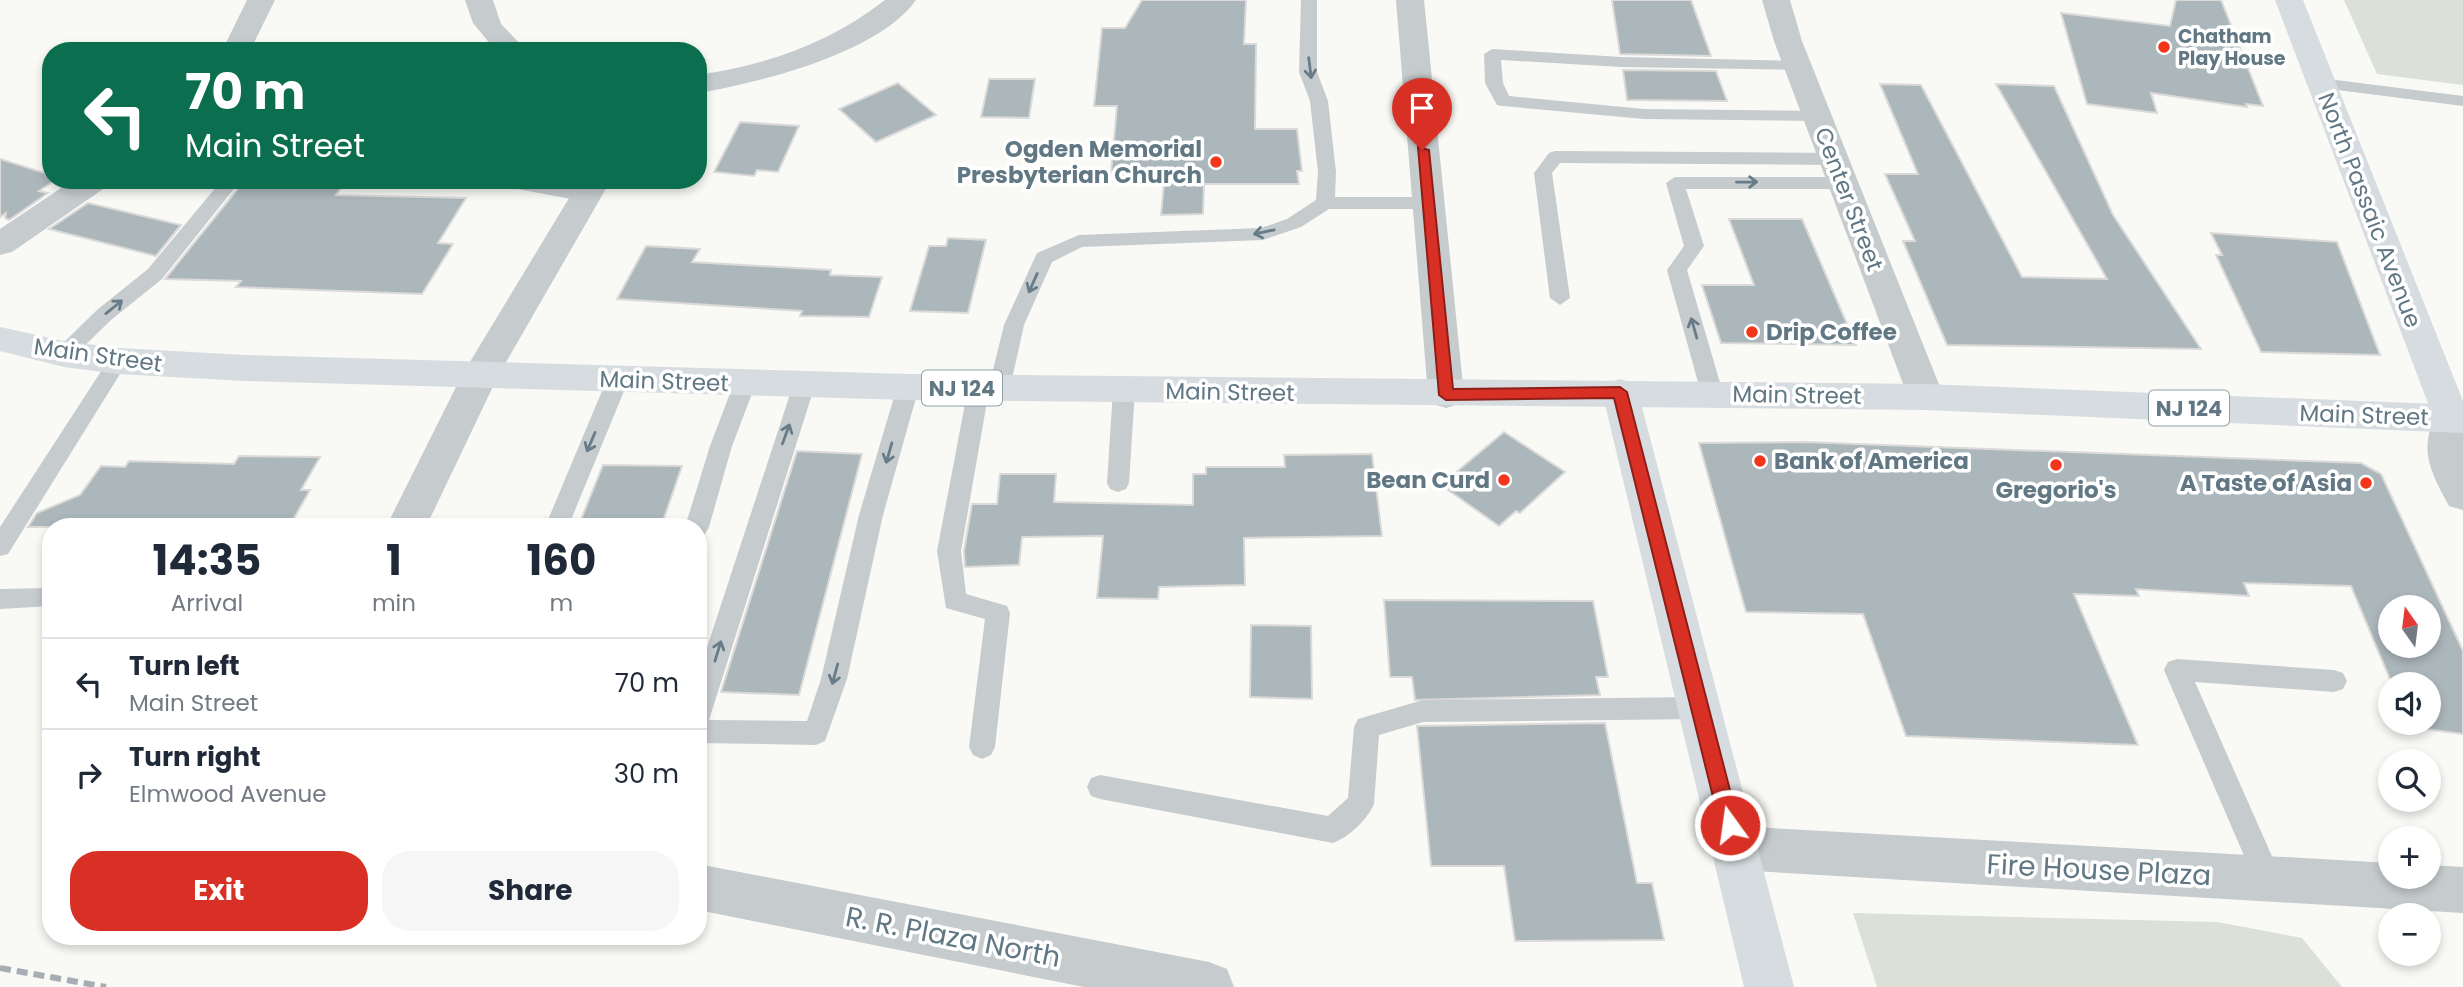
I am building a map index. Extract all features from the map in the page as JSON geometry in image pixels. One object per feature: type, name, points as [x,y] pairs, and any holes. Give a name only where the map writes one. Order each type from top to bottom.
[{"type":"main road","name":"North Passaic Avenue","points":[[2289,0],[2320,83],[2458,419]]},
{"type":"main road","name":"Main Street","points":[[2,342],[118,361],[245,368],[908,387],[1446,395],[1620,392],[1926,397],[2458,419]]},
{"type":"main road","points":[[1620,392],[1769,987]]},
{"type":"street","points":[[241,42],[261,0]]},
{"type":"street","points":[[479,0],[481,13],[494,35],[502,42]]},
{"type":"street","points":[[707,81],[751,74],[819,52],[874,23],[902,0]]},
{"type":"street","points":[[1410,0],[1446,395]]},
{"type":"street","name":"Center Street","points":[[1776,0],[1798,66],[1926,397]]},
{"type":"street","points":[[0,244],[82,189]]},
{"type":"street","points":[[410,518],[480,375],[591,189]]},
{"type":"street","points":[[2458,419],[2445,462],[2463,495]]},
{"type":"street","name":"Fire House Plaza","points":[[1735,848],[2463,890]]},
{"type":"street","name":"R. R. Plaza North","points":[[707,889],[1209,987]]},
{"type":"lane","points":[[1309,0],[1308,72],[1320,101],[1327,172],[1325,203]]},
{"type":"lane","points":[[1798,66],[1621,62],[1492,54],[1494,83],[1503,101],[1644,114],[1817,116]]},
{"type":"lane","points":[[2320,83],[2463,101]]},
{"type":"lane","points":[[1560,298],[1543,173],[1555,157],[1839,171]]},
{"type":"lane","points":[[1712,393],[1677,270],[1694,246],[1675,183],[1839,171]]},
{"type":"lane","points":[[64,354],[104,314],[155,274],[225,189]]},
{"type":"lane","points":[[982,747],[998,613],[955,601],[949,551],[989,388],[1044,258],[1079,241],[1263,234],[1294,223],[1325,203],[1427,204]]},
{"type":"lane","points":[[0,547],[118,361]]},
{"type":"lane","points":[[560,518],[618,379]]},
{"type":"lane","points":[[700,518],[721,446],[745,383]]},
{"type":"lane","points":[[707,687],[804,384]]},
{"type":"lane","points":[[707,732],[816,733],[834,679],[872,515],[908,387]]},
{"type":"lane","points":[[1118,483],[1125,390]]},
{"type":"lane","points":[[0,599],[42,597]]},
{"type":"lane","points":[[2268,879],[2177,670],[2333,681]]},
{"type":"lane","points":[[1100,787],[1332,830],[1361,804],[1367,727],[1423,711],[1700,708]]},
{"type":"shaded area","points":[[2344,0],[2463,0],[2463,85],[2377,74]]},
{"type":"shaded area","points":[[1853,913],[2217,922],[2302,938],[2342,987],[1877,987]]},
{"type":"building","points":[[1142,0],[1246,0],[1244,44],[1256,44],[1255,129],[1297,129],[1302,171],[1297,171],[1299,184],[1204,184],[1203,214],[1161,215],[1164,182],[1124,183],[1124,174],[1111,173],[1117,106],[1094,106],[1102,28],[1125,28]]},
{"type":"building","points":[[1612,0],[1691,0],[1711,56],[1620,54]]},
{"type":"building","points":[[2176,0],[2221,0],[2263,106],[2246,104],[2247,107],[2151,93],[2157,113],[2087,104],[2061,13],[2170,26]]},
{"type":"building","points":[[1623,70],[1716,71],[1727,101],[1627,100]]},
{"type":"building","points":[[989,79],[1035,79],[1029,118],[981,117]]},
{"type":"building","points":[[898,83],[936,115],[876,142],[839,109]]},
{"type":"building","points":[[1880,84],[1921,85],[2022,277],[2107,279],[1996,84],[2054,86],[2113,215],[2201,349],[1947,345],[1903,241],[1915,241],[1885,174],[1918,174]]},
{"type":"building","points":[[740,122],[799,126],[778,172],[757,170],[754,176],[714,172]]},
{"type":"building","points":[[0,159],[42,172],[42,189],[39,191],[48,193],[9,220],[5,218],[6,213],[0,217]]},
{"type":"building","points":[[238,189],[340,189],[336,195],[466,198],[438,243],[453,244],[422,294],[236,287],[241,281],[165,279]]},
{"type":"building","points":[[88,203],[181,225],[156,256],[49,229]]},
{"type":"building","points":[[1729,219],[1802,219],[1856,345],[1721,343],[1702,285],[1754,285]]},
{"type":"building","points":[[2211,233],[2337,242],[2380,355],[2261,352],[2216,255],[2222,255]]},
{"type":"building","points":[[948,238],[986,240],[968,313],[910,311],[929,246],[946,246]]},
{"type":"building","points":[[646,246],[700,249],[692,262],[831,270],[830,275],[882,277],[869,317],[800,316],[802,311],[617,299]]},
{"type":"building","name":"Bean Curd","points":[[1504,432],[1565,472],[1520,513],[1516,511],[1499,526],[1441,485]]},
{"type":"building","points":[[1805,442],[2361,463],[2381,474],[2437,595],[2378,595],[2378,651],[2351,586],[2244,583],[2249,596],[2136,589],[2139,596],[2074,594],[2138,745],[1906,736],[1863,614],[1746,612],[1699,443]]},
{"type":"building","points":[[797,451],[862,454],[799,695],[721,692]]},
{"type":"building","points":[[1372,454],[1382,536],[1244,538],[1245,585],[1159,587],[1158,599],[1097,598],[1103,536],[1022,537],[1019,565],[965,567],[964,551],[972,504],[997,504],[1000,474],[1056,474],[1054,502],[1193,505],[1193,474],[1206,474],[1206,467],[1285,467],[1284,455]]},
{"type":"building","points":[[239,456],[320,457],[301,490],[310,490],[294,518],[42,518],[42,527],[28,527],[37,513],[80,495],[101,466],[125,467],[129,461],[234,464]]},
{"type":"building","points":[[603,465],[682,466],[664,518],[582,518]]},
{"type":"building","points":[[1384,600],[1593,601],[1608,677],[1596,677],[1600,695],[1415,700],[1412,677],[1390,677]]},
{"type":"building","points":[[2441,604],[2463,651],[2463,734],[2441,731],[2441,672],[2387,672],[2381,658],[2441,658]]},
{"type":"building","points":[[1251,625],[1311,626],[1312,699],[1250,697]]},
{"type":"building","points":[[1605,723],[1637,883],[1652,883],[1664,940],[1515,941],[1504,866],[1431,866],[1417,726]]},
{"type":"railway","points":[[0,968],[106,987]]},
{"type":"place","name":"Chatham Play House","points":[[2164,47]]},
{"type":"place","name":"Ogden Memorial Presbyterian Church","points":[[1216,162]]},
{"type":"place","name":"Drip Coffee","points":[[1752,332]]},
{"type":"place","name":"Bank of America","points":[[1760,461]]},
{"type":"place","name":"Gregorio's","points":[[2056,465]]},
{"type":"place","name":"Bean Curd","points":[[1504,480]]},
{"type":"place","name":"A Taste of Asia","points":[[2366,483]]},
{"type":"route","points":[[1422,150],[1446,395],[1620,392],[1730,825]]}]
